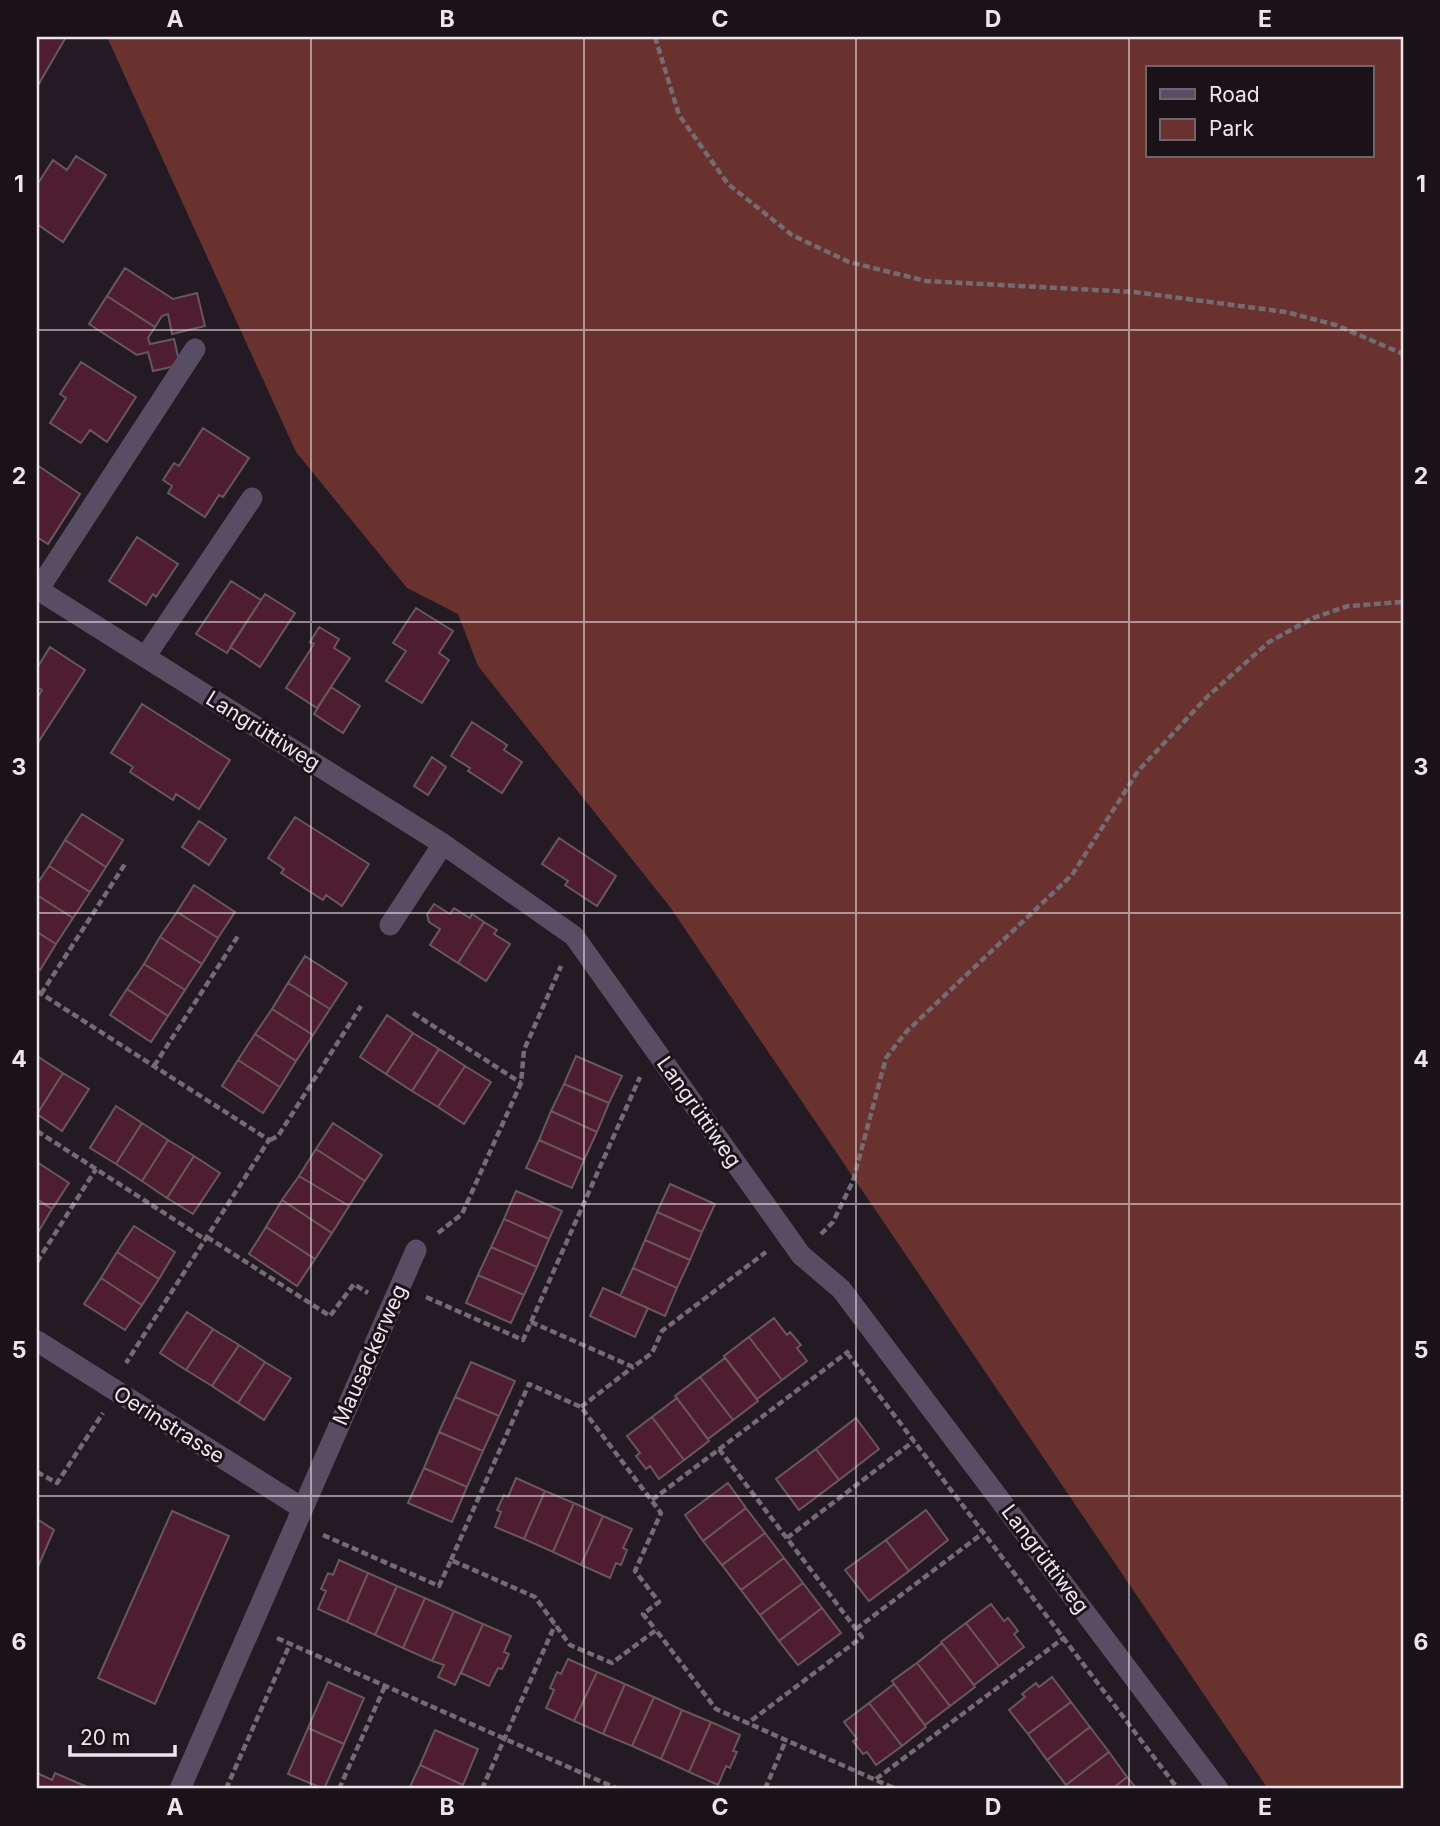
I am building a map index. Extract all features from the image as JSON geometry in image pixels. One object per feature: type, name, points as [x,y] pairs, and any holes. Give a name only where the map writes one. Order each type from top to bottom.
[{"type":"street","points":[[37,590],[195,349]]},
{"type":"street","points":[[145,657],[251,498]]},
{"type":"street","name":"Langrüttiweg","points":[[37,590],[443,844],[574,936],[801,1255],[841,1289],[1218,1789]]},
{"type":"street","points":[[390,925],[443,844]]},
{"type":"street","name":"Mausackerweg","points":[[180,1789],[416,1250]]},
{"type":"street","name":"Oerinstrasse","points":[[37,1341],[299,1516]]},
{"type":"path","points":[[655,37],[679,115],[728,184],[792,235],[849,262],[926,281],[998,287],[1134,292],[1286,312],[1336,325],[1403,354]]},
{"type":"path","points":[[801,1255],[833,1222],[853,1181],[886,1058],[906,1032],[1072,875],[1138,771],[1208,696],[1269,642],[1313,618],[1348,606],[1403,602]]},
{"type":"path","points":[[125,864],[39,992],[269,1140]]},
{"type":"path","points":[[154,1066],[238,936]]},
{"type":"path","points":[[416,1250],[462,1214],[521,1083],[524,1051],[574,936]]},
{"type":"path","points":[[37,1472],[57,1483],[206,1238],[269,1140],[278,1136],[361,1006]]},
{"type":"path","points":[[413,1013],[521,1083]]},
{"type":"path","points":[[401,1286],[523,1340],[653,1048]]},
{"type":"path","points":[[37,1131],[330,1316],[354,1284],[391,1307]]},
{"type":"path","points":[[37,1262],[96,1170]]},
{"type":"path","points":[[581,1407],[652,1353],[662,1331],[788,1236]]},
{"type":"path","points":[[531,1322],[633,1367]]},
{"type":"path","points":[[652,1500],[874,1333]]},
{"type":"path","points":[[847,1353],[1178,1789]]},
{"type":"path","points":[[299,1516],[439,1586],[529,1384],[581,1407],[661,1513],[635,1570],[659,1602],[643,1614],[716,1709],[896,1789]]},
{"type":"path","points":[[787,1538],[940,1421]]},
{"type":"path","points":[[719,1449],[862,1637],[748,1723]]},
{"type":"path","points":[[856,1629],[1009,1513]]},
{"type":"path","points":[[451,1560],[535,1597],[570,1645],[612,1663],[656,1630]]},
{"type":"path","points":[[875,1780],[1089,1618]]},
{"type":"path","points":[[482,1789],[555,1625]]},
{"type":"path","points":[[251,1626],[618,1789]]},
{"type":"path","points":[[226,1789],[290,1644]]},
{"type":"path","points":[[339,1789],[385,1686]]},
{"type":"path","points":[[765,1789],[786,1740]]},
{"type":"green space","points":[[107,37],[1403,37],[1403,1789],[1268,1789],[670,907],[478,666],[458,614],[407,588],[296,452]]},
{"type":"building","points":[[37,37],[66,37],[37,87]]},
{"type":"building","points":[[76,156],[106,175],[63,242],[37,224],[37,185],[53,160],[67,170]]},
{"type":"building","points":[[125,268],[173,299],[197,293],[205,326],[172,334],[168,314],[162,316],[155,327],[107,296]]},
{"type":"building","points":[[107,296],[155,327],[148,338],[150,344],[174,339],[180,365],[153,371],[148,352],[137,355],[89,324]]},
{"type":"building","points":[[81,362],[136,397],[107,442],[90,430],[81,443],[50,423],[66,398],[60,394]]},
{"type":"building","points":[[203,428],[249,458],[223,497],[219,495],[205,517],[168,493],[172,486],[163,480],[174,463],[179,466]]},
{"type":"building","points":[[37,465],[80,494],[48,544],[37,537]]},
{"type":"building","points":[[137,537],[178,564],[156,597],[153,594],[146,605],[109,581]]},
{"type":"building","points":[[231,581],[261,600],[227,653],[196,634]]},
{"type":"building","points":[[265,594],[295,613],[260,667],[230,647]]},
{"type":"building","points":[[416,608],[453,631],[439,653],[449,660],[422,703],[386,681],[406,651],[393,643]]},
{"type":"building","points":[[319,627],[339,639],[334,648],[350,658],[317,708],[286,688],[314,644],[310,642]]},
{"type":"building","points":[[50,647],[85,670],[39,741],[37,698],[42,690],[37,687],[37,668]]},
{"type":"building","points":[[331,687],[360,706],[343,733],[314,714]]},
{"type":"building","points":[[142,704],[230,760],[199,809],[176,794],[173,800],[130,772],[133,767],[111,753]]},
{"type":"building","points":[[472,722],[507,745],[504,750],[522,762],[502,793],[468,771],[470,768],[451,756]]},
{"type":"building","points":[[432,757],[446,767],[428,795],[414,786]]},
{"type":"building","points":[[82,814],[123,840],[106,867],[65,840]]},
{"type":"building","points":[[295,817],[369,864],[342,906],[326,895],[323,900],[281,873],[284,869],[268,858]]},
{"type":"building","points":[[199,821],[226,839],[209,865],[182,847]]},
{"type":"building","points":[[559,838],[616,876],[597,906],[565,885],[568,881],[542,864]]},
{"type":"building","points":[[65,840],[106,867],[90,892],[49,866]]},
{"type":"building","points":[[49,866],[90,892],[73,918],[37,895],[37,884]]},
{"type":"building","points":[[194,885],[235,912],[218,938],[177,912]]},
{"type":"building","points":[[37,895],[73,918],[56,944],[37,932]]},
{"type":"building","points":[[434,904],[450,914],[454,908],[470,918],[472,914],[484,922],[458,963],[430,945],[440,929],[429,922],[427,915]]},
{"type":"building","points":[[177,912],[218,938],[202,964],[160,937]]},
{"type":"building","points":[[484,922],[497,930],[494,934],[510,944],[486,981],[458,963]]},
{"type":"building","points":[[37,932],[56,944],[40,970],[37,968]]},
{"type":"building","points":[[160,937],[202,964],[185,990],[144,964]]},
{"type":"building","points":[[305,956],[347,983],[330,1009],[288,983]]},
{"type":"building","points":[[144,964],[185,990],[168,1016],[127,989]]},
{"type":"building","points":[[288,983],[330,1009],[313,1035],[272,1009]]},
{"type":"building","points":[[127,989],[168,1016],[151,1042],[110,1015]]},
{"type":"building","points":[[272,1009],[313,1035],[296,1061],[255,1034]]},
{"type":"building","points":[[387,1015],[413,1033],[386,1074],[360,1057]]},
{"type":"building","points":[[413,1033],[439,1049],[412,1091],[386,1074]]},
{"type":"building","points":[[255,1034],[296,1061],[280,1087],[238,1060]]},
{"type":"building","points":[[439,1049],[465,1066],[438,1107],[412,1091]]},
{"type":"building","points":[[37,1056],[63,1073],[37,1114]]},
{"type":"building","points":[[576,1056],[622,1076],[609,1103],[564,1084]]},
{"type":"building","points":[[238,1060],[280,1087],[263,1113],[222,1086]]},
{"type":"building","points":[[465,1066],[491,1082],[464,1124],[438,1107]]},
{"type":"building","points":[[63,1073],[89,1089],[62,1131],[37,1114]]},
{"type":"building","points":[[564,1084],[609,1103],[597,1132],[551,1111]]},
{"type":"building","points":[[116,1106],[142,1123],[116,1164],[90,1148]]},
{"type":"building","points":[[551,1111],[597,1132],[584,1160],[539,1140]]},
{"type":"building","points":[[142,1123],[168,1140],[142,1181],[116,1164]]},
{"type":"building","points":[[333,1123],[382,1155],[365,1181],[316,1149]]},
{"type":"building","points":[[168,1140],[194,1156],[167,1198],[142,1181]]},
{"type":"building","points":[[539,1140],[584,1160],[572,1188],[526,1168]]},
{"type":"building","points":[[316,1149],[365,1181],[349,1206],[299,1176]]},
{"type":"building","points":[[194,1156],[220,1173],[193,1214],[167,1198]]},
{"type":"building","points":[[37,1162],[69,1183],[52,1209],[37,1199]]},
{"type":"building","points":[[299,1176],[349,1206],[332,1233],[282,1200]]},
{"type":"building","points":[[670,1184],[715,1204],[702,1232],[657,1212]]},
{"type":"building","points":[[516,1191],[562,1211],[549,1239],[504,1219]]},
{"type":"building","points":[[37,1199],[52,1209],[37,1234]]},
{"type":"building","points":[[282,1200],[332,1233],[315,1259],[266,1227]]},
{"type":"building","points":[[657,1212],[702,1232],[690,1260],[645,1240]]},
{"type":"building","points":[[504,1219],[549,1239],[537,1267],[491,1247]]},
{"type":"building","points":[[134,1226],[175,1252],[159,1279],[117,1252]]},
{"type":"building","points":[[266,1227],[315,1259],[297,1286],[249,1254]]},
{"type":"building","points":[[645,1240],[690,1260],[677,1288],[633,1268]]},
{"type":"building","points":[[491,1247],[537,1267],[524,1295],[478,1275]]},
{"type":"building","points":[[117,1252],[159,1279],[142,1305],[101,1278]]},
{"type":"building","points":[[633,1268],[677,1288],[665,1316],[620,1296]]},
{"type":"building","points":[[478,1275],[524,1295],[511,1323],[466,1303]]},
{"type":"building","points":[[101,1278],[142,1305],[125,1330],[84,1304]]},
{"type":"building","points":[[603,1288],[648,1308],[635,1337],[590,1316]]},
{"type":"building","points":[[187,1312],[213,1329],[186,1370],[160,1353]]},
{"type":"building","points":[[774,1318],[787,1335],[790,1332],[801,1345],[797,1348],[807,1361],[782,1380],[749,1337]]},
{"type":"building","points":[[213,1329],[239,1345],[212,1386],[186,1370]]},
{"type":"building","points":[[749,1337],[782,1380],[757,1399],[724,1356]]},
{"type":"building","points":[[239,1345],[265,1362],[238,1403],[212,1386]]},
{"type":"building","points":[[725,1358],[758,1401],[733,1420],[700,1377]]},
{"type":"building","points":[[265,1362],[291,1378],[264,1420],[238,1403]]},
{"type":"building","points":[[471,1362],[515,1381],[499,1416],[455,1397]]},
{"type":"building","points":[[700,1377],[733,1420],[708,1439],[675,1396]]},
{"type":"building","points":[[455,1397],[499,1416],[483,1451],[439,1432]]},
{"type":"building","points":[[677,1398],[709,1441],[684,1460],[652,1417]]},
{"type":"building","points":[[652,1417],[684,1460],[659,1479],[650,1466],[646,1469],[636,1456],[640,1453],[627,1436]]},
{"type":"building","points":[[856,1418],[879,1449],[839,1480],[816,1449]]},
{"type":"building","points":[[439,1432],[483,1451],[467,1487],[424,1468]]},
{"type":"building","points":[[816,1449],[839,1480],[799,1510],[776,1479]]},
{"type":"building","points":[[424,1468],[467,1487],[452,1522],[408,1503]]},
{"type":"building","points":[[516,1478],[545,1491],[524,1539],[495,1527],[501,1512],[497,1510],[504,1495],[508,1497]]},
{"type":"building","points":[[728,1483],[746,1508],[703,1541],[685,1515]]},
{"type":"building","points":[[545,1491],[574,1503],[553,1552],[524,1539]]},
{"type":"building","points":[[574,1503],[603,1516],[581,1565],[553,1552]]},
{"type":"building","points":[[746,1508],[765,1533],[722,1565],[703,1541]]},
{"type":"building","points":[[926,1510],[948,1540],[909,1571],[886,1540]]},
{"type":"building","points":[[172,1511],[229,1536],[155,1704],[98,1678]]},
{"type":"building","points":[[603,1516],[632,1529],[623,1548],[627,1550],[621,1565],[616,1563],[610,1578],[581,1565]]},
{"type":"building","points":[[37,1519],[54,1530],[37,1569]]},
{"type":"building","points":[[765,1533],[784,1558],[741,1590],[722,1565]]},
{"type":"building","points":[[886,1540],[909,1571],[869,1601],[845,1570]]},
{"type":"building","points":[[784,1558],[803,1583],[760,1615],[741,1590]]},
{"type":"building","points":[[339,1560],[368,1573],[347,1622],[318,1609],[326,1591],[321,1589],[328,1573],[333,1575]]},
{"type":"building","points":[[368,1573],[397,1586],[375,1635],[347,1622]]},
{"type":"building","points":[[803,1583],[822,1608],[779,1641],[760,1615]]},
{"type":"building","points":[[397,1586],[425,1598],[403,1648],[375,1635]]},
{"type":"building","points":[[425,1598],[454,1611],[432,1661],[403,1648]]},
{"type":"building","points":[[991,1604],[1004,1621],[1008,1618],[1018,1631],[1014,1634],[1024,1647],[999,1666],[966,1623]]},
{"type":"building","points":[[822,1608],[841,1633],[798,1665],[779,1641]]},
{"type":"building","points":[[454,1611],[483,1624],[455,1685],[438,1677],[444,1665],[432,1661]]},
{"type":"building","points":[[966,1623],[999,1666],[974,1685],[941,1642]]},
{"type":"building","points":[[483,1624],[511,1636],[504,1652],[509,1654],[489,1686],[461,1673]]},
{"type":"building","points":[[942,1643],[975,1687],[950,1706],[917,1663]]},
{"type":"building","points":[[568,1659],[597,1672],[574,1721],[546,1708],[554,1690],[550,1688],[557,1672],[561,1674]]},
{"type":"building","points":[[917,1663],[950,1706],[925,1725],[892,1681]]},
{"type":"building","points":[[597,1672],[625,1684],[603,1734],[574,1721]]},
{"type":"building","points":[[1052,1677],[1071,1702],[1028,1734],[1009,1710],[1025,1697],[1022,1694],[1036,1683],[1039,1687]]},
{"type":"building","points":[[328,1682],[364,1698],[344,1744],[308,1728]]},
{"type":"building","points":[[625,1684],[654,1697],[632,1746],[603,1734]]},
{"type":"building","points":[[894,1684],[926,1727],[902,1746],[869,1703]]},
{"type":"building","points":[[654,1697],[682,1710],[661,1759],[632,1746]]},
{"type":"building","points":[[1071,1702],[1090,1727],[1047,1760],[1028,1734]]},
{"type":"building","points":[[869,1703],[902,1746],[876,1765],[867,1752],[863,1754],[853,1741],[857,1739],[844,1722]]},
{"type":"building","points":[[682,1710],[711,1722],[689,1772],[661,1759]]},
{"type":"building","points":[[711,1722],[740,1735],[730,1768],[726,1766],[718,1785],[689,1772]]},
{"type":"building","points":[[1090,1727],[1109,1752],[1066,1785],[1047,1760]]},
{"type":"building","points":[[308,1728],[344,1744],[324,1789],[288,1774]]},
{"type":"building","points":[[435,1730],[478,1749],[463,1785],[420,1765]]},
{"type":"building","points":[[1109,1752],[1127,1777],[1112,1789],[1069,1789],[1066,1785]]},
{"type":"building","points":[[420,1765],[463,1785],[461,1789],[409,1789]]},
{"type":"building","points":[[37,1773],[52,1780],[55,1773],[92,1789],[37,1789]]},
{"type":"building","points":[[1127,1777],[1137,1789],[1112,1789]]}]
